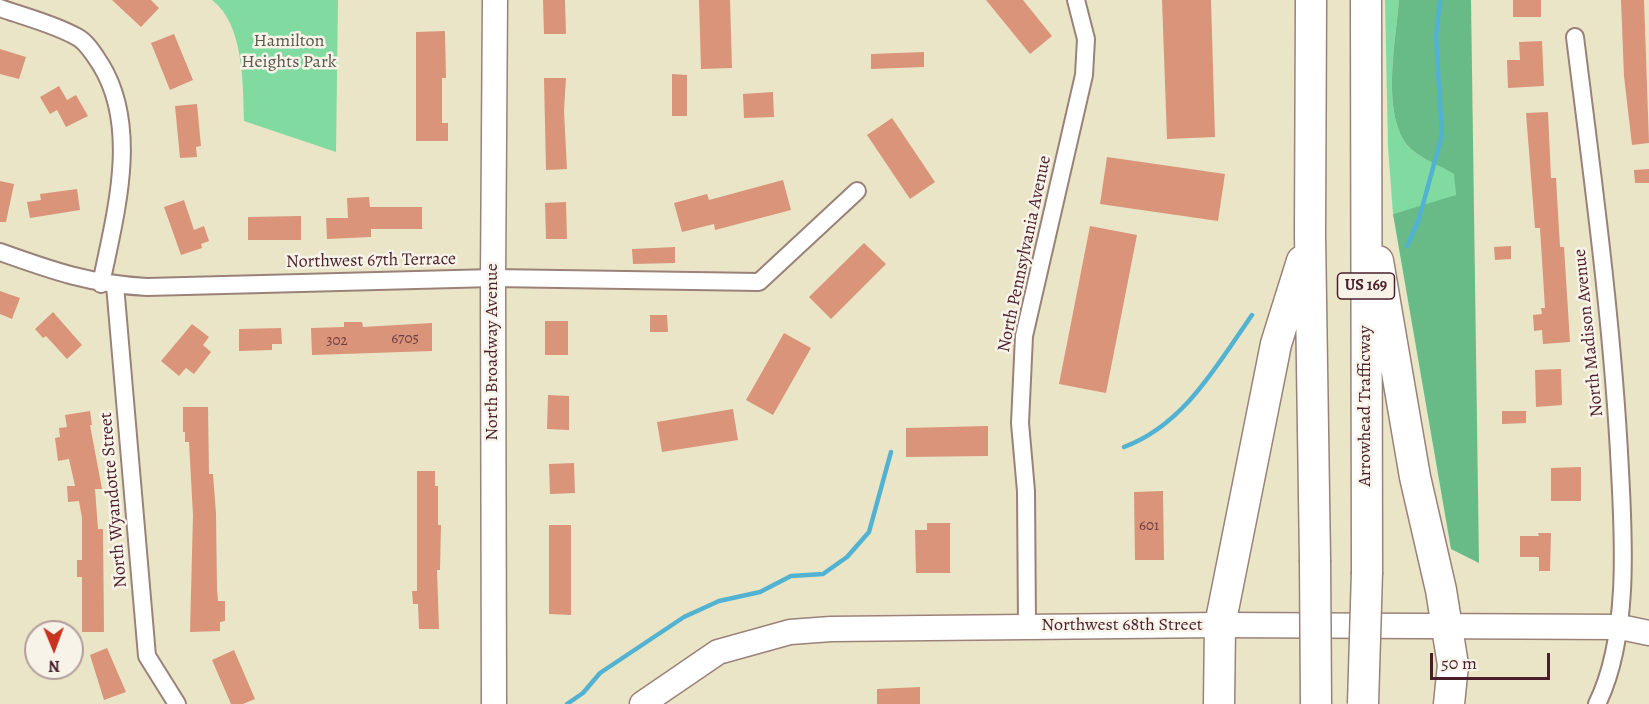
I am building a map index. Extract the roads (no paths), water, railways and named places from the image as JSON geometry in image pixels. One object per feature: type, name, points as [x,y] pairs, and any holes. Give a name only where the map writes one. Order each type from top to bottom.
[{"type":"highway","name":"US 169","points":[[1311,0],[1310,235],[1316,560],[1316,704]]},
{"type":"highway","name":"Arrowhead Trafficway","points":[[1363,704],[1366,572],[1366,0]]},
{"type":"highway","points":[[1366,200],[1389,314],[1414,477],[1448,628],[1454,665],[1449,704]]},
{"type":"highway","points":[[1219,704],[1220,625],[1276,344],[1310,235]]},
{"type":"main road","name":"North Broadway Avenue","points":[[495,0],[492,278],[495,704]]},
{"type":"main road","name":"Northwest 68th Street","points":[[1620,627],[1649,615]]},
{"type":"main road","name":"Northwest 68th Street","points":[[642,704],[718,652],[790,632],[831,629],[1220,625],[1448,628],[1620,627],[1649,633]]},
{"type":"street","name":"North Pennsylvania Avenue","points":[[1027,626],[1026,491],[1020,423],[1024,336],[1084,75],[1086,39],[1076,0]]},
{"type":"street","name":"North Wyandotte Street","points":[[0,8],[79,38],[95,55],[116,98],[120,138],[119,185],[108,284],[147,656],[177,704]]},
{"type":"street","name":"North Madison Avenue","points":[[1575,37],[1611,331],[1622,532],[1620,627],[1611,668],[1597,704]]},
{"type":"street","name":"Northwest 67th Terrace","points":[[0,252],[68,277],[108,284],[147,287],[492,278],[759,282],[857,191]]},
{"type":"waterway","points":[[1407,246],[1419,219],[1442,135],[1436,37],[1440,0]]},
{"type":"waterway","points":[[1124,447],[1145,437],[1182,409],[1212,373],[1252,315]]},
{"type":"waterway","points":[[567,704],[583,693],[600,673],[684,617],[719,601],[760,592],[791,576],[823,574],[847,557],[869,532],[891,452]]},
{"type":"park label","name":"Hamilton Heights Park","points":[[289,52]]}]
